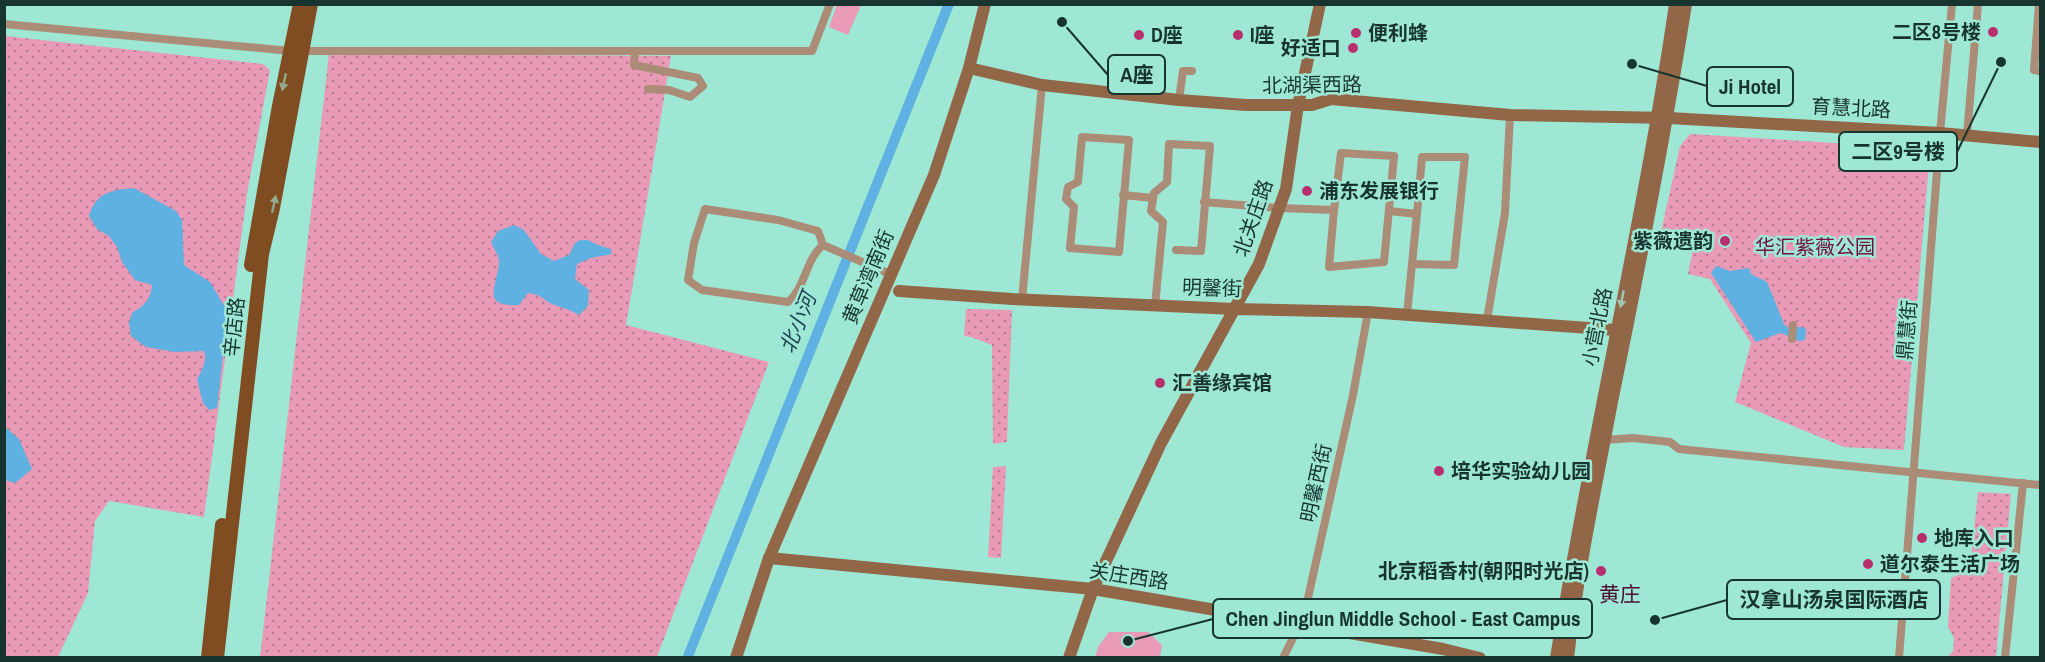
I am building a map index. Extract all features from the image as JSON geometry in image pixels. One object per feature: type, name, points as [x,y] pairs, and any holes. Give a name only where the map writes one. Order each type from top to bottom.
[{"type":"main road","name":"辛店路","points":[[217,657],[262,254],[273,208],[297,51],[300,4]]},
{"type":"main road","name":"辛店路","points":[[207,657],[252,253],[297,51],[312,4]]},
{"type":"street","points":[[4,24],[297,51],[812,51],[830,4]]},
{"type":"street","name":"黄草湾南街","points":[[736,657],[769,558],[934,175],[969,68],[985,4]]},
{"type":"street","name":"北关庄路","points":[[1069,657],[1093,589],[1161,443],[1259,264],[1286,189],[1298,105],[1320,4]]},
{"type":"street","name":"小营北路","points":[[1557,657],[1616,330],[1664,118],[1676,4]]},
{"type":"street","name":"小营北路","points":[[1568,657],[1574,609],[1686,4]]},
{"type":"street","name":"鼎慧街","points":[[1899,657],[1952,4]]},
{"type":"street","points":[[1967,135],[1978,4]]},
{"type":"street","points":[[2039,4],[2034,70],[2040,71]]},
{"type":"street","points":[[635,51],[634,65],[698,78],[703,86],[690,97],[669,90],[648,89]]},
{"type":"street","name":"北湖渠西路","points":[[969,68],[1041,85],[1246,105],[1311,105],[1331,99],[1509,114],[1664,118]]},
{"type":"street","points":[[1179,100],[1183,71],[1192,71]]},
{"type":"street","points":[[1022,300],[1041,85]]},
{"type":"street","points":[[1487,320],[1505,213],[1509,114]]},
{"type":"street","name":"育慧北路","points":[[1664,118],[1940,133],[2040,142]]},
{"type":"street","points":[[1082,137],[1129,140],[1123,195],[1119,252],[1071,248],[1074,207],[1066,199],[1068,187],[1078,182],[1082,137]]},
{"type":"street","points":[[1155,306],[1163,222],[1151,210],[1154,193],[1167,182],[1169,144],[1209,146],[1202,251],[1176,250]]},
{"type":"street","points":[[1341,153],[1394,156],[1384,262],[1329,267],[1334,210],[1341,153]]},
{"type":"street","points":[[1407,314],[1422,157],[1465,157],[1454,265],[1412,264]]},
{"type":"street","points":[[1123,195],[1153,198]]},
{"type":"street","points":[[1204,202],[1334,210]]},
{"type":"street","points":[[823,245],[817,250],[797,294],[788,302],[702,290],[688,280],[694,243],[705,209],[778,220],[818,231],[823,245],[890,274]]},
{"type":"street","points":[[1389,211],[1417,214]]},
{"type":"street","name":"明馨街","points":[[898,291],[1022,300],[1407,314],[1616,330]]},
{"type":"street","name":"明馨西街","points":[[1283,657],[1300,624],[1308,598],[1353,395],[1368,312]]},
{"type":"street","points":[[1792,339],[1793,326]]},
{"type":"street","points":[[1605,440],[1633,438],[1670,442],[1679,449],[2040,485]]},
{"type":"street","points":[[2005,657],[2023,483]]},
{"type":"street","name":"关庄西路","points":[[769,558],[1093,589],[1480,657]]},
{"type":"green space","points":[[837,5],[861,5],[848,35],[829,27]]},
{"type":"green space","points":[[5,36],[263,64],[270,70],[247,194],[204,517],[109,501],[95,521],[88,593],[58,657],[5,658]]},
{"type":"green space","points":[[329,54],[671,56],[626,325],[769,362],[657,657],[260,658]]},
{"type":"green space","name":"华汇紫薇公园","points":[[1690,134],[1917,148],[1929,165],[1904,450],[1844,447],[1735,402],[1751,343],[1710,279],[1688,274],[1693,249],[1659,241],[1680,146]]},
{"type":"green space","points":[[966,309],[1012,310],[1007,442],[993,444],[992,345],[964,336]]},
{"type":"green space","points":[[1006,466],[1001,558],[988,557],[993,467]]},
{"type":"green space","points":[[1978,492],[2011,494],[1996,657],[1948,657],[1953,651],[1954,638],[1948,627],[1951,578],[1970,569]]},
{"type":"green space","points":[[1109,632],[1148,632],[1162,645],[1160,657],[1095,657],[1098,647]]},
{"type":"water","name":"北小河","points":[[943,5],[954,5],[693,657],[682,658]]},
{"type":"water","points":[[134,188],[176,211],[182,220],[184,265],[210,282],[228,312],[217,408],[209,410],[203,403],[197,380],[205,362],[204,351],[175,352],[146,347],[131,336],[129,323],[132,313],[146,302],[152,285],[135,280],[122,262],[117,247],[109,236],[97,229],[89,216],[101,197],[112,191]]},
{"type":"water","points":[[514,225],[524,230],[541,254],[554,261],[569,255],[575,243],[580,240],[588,240],[611,249],[612,254],[591,258],[577,264],[575,279],[589,290],[588,306],[579,315],[534,294],[528,293],[519,305],[499,303],[495,299],[494,288],[499,261],[491,242],[498,231]]},
{"type":"water","points":[[1716,266],[1730,271],[1749,268],[1751,274],[1767,282],[1784,324],[1787,327],[1806,329],[1805,340],[1799,341],[1781,333],[1756,342],[1711,273]]},
{"type":"water","points":[[5,427],[19,439],[32,469],[15,483],[5,480]]},
{"type":"place","name":"A座","points":[[1062,22]]},
{"type":"place","name":"二区8号楼","points":[[1993,32]]},
{"type":"place","name":"便利蜂","points":[[1356,33]]},
{"type":"place","name":"D座","points":[[1139,35]]},
{"type":"place","name":"I座","points":[[1238,35]]},
{"type":"place","name":"好适口","points":[[1353,48]]},
{"type":"place","name":"二区9号楼","points":[[2001,62]]},
{"type":"place","name":"Ji Hotel","points":[[1632,64]]},
{"type":"place","name":"浦东发展银行","points":[[1307,191]]},
{"type":"place","name":"紫薇遗韵","points":[[1725,241]]},
{"type":"place","name":"汇善缘宾馆","points":[[1160,383]]},
{"type":"place","name":"培华实验幼儿园","points":[[1439,471]]},
{"type":"place","name":"地库入口","points":[[1922,538]]},
{"type":"place","name":"道尔泰生活广场","points":[[1868,564]]},
{"type":"place","name":"北京稻香村(朝阳时光店)","points":[[1601,571]]},
{"type":"place","name":"汉拿山汤泉国际酒店","points":[[1655,620]]},
{"type":"place","name":"Chen Jinglun Middle School - East Campus","points":[[1128,641]]},
{"type":"district","name":"黄庄","points":[[1620,595]]}]
